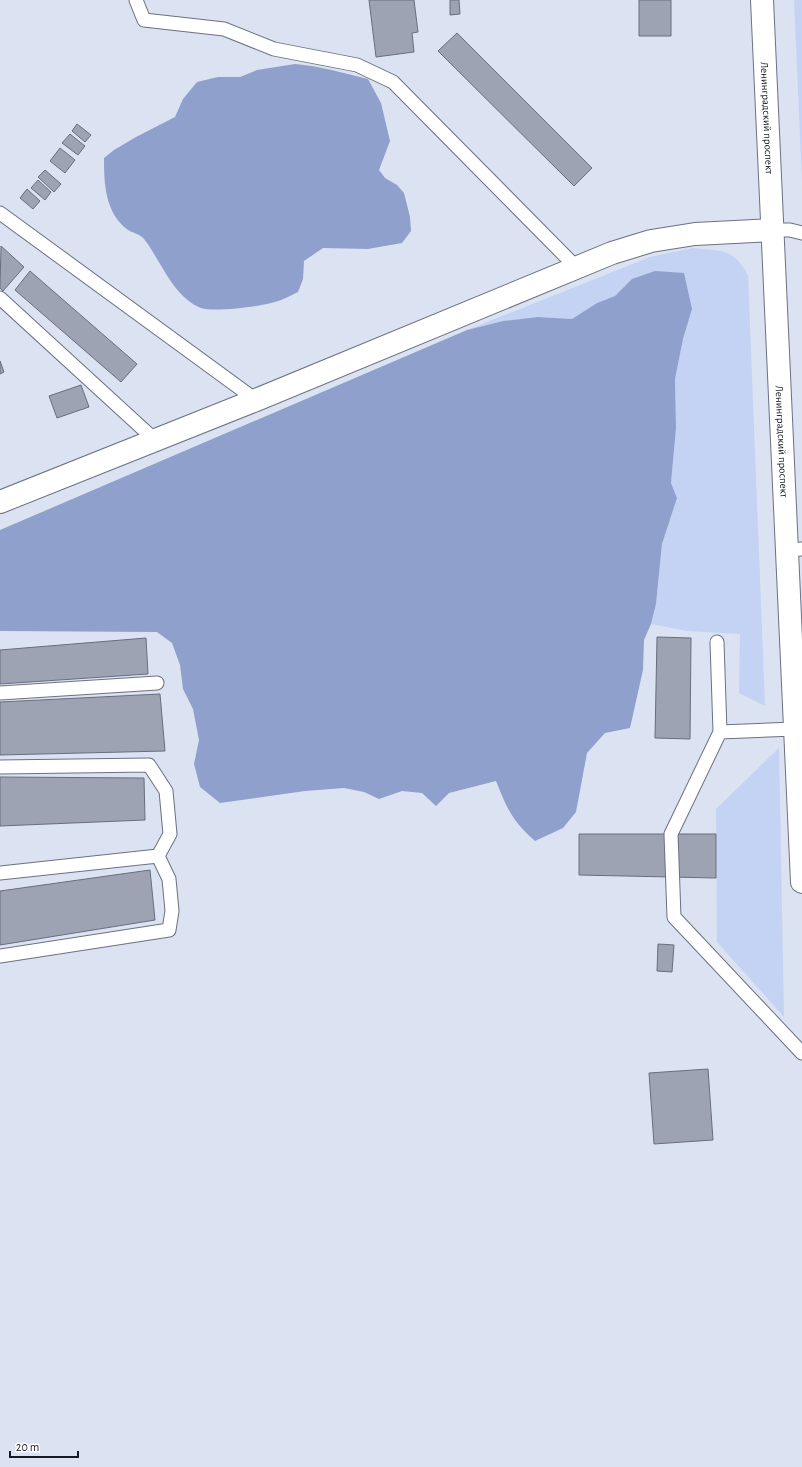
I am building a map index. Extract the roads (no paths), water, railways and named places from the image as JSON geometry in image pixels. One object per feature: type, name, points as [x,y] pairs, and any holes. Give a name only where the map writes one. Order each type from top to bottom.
[{"type":"main road","name":"Ленинградский проспект","points":[[762,0],[773,230],[795,550],[795,729],[802,882]]},
{"type":"main road","points":[[0,502],[256,400],[612,253],[651,241],[695,234],[773,230]]},
{"type":"lane","points":[[136,0],[144,20],[224,29],[274,49],[357,65],[393,82],[576,267]]},
{"type":"lane","points":[[0,213],[256,400]]},
{"type":"lane","points":[[773,230],[790,230],[802,233]]},
{"type":"lane","points":[[0,298],[156,440]]},
{"type":"lane","points":[[717,642],[720,732],[671,834],[674,917],[802,1053]]},
{"type":"lane","points":[[0,693],[157,683]]},
{"type":"lane","points":[[720,732],[795,729]]},
{"type":"lane","points":[[0,767],[149,765],[166,791],[170,834],[158,856]]},
{"type":"lane","points":[[0,873],[158,856]]},
{"type":"lane","points":[[0,956],[169,930],[172,911],[170,879],[158,856]]}]
